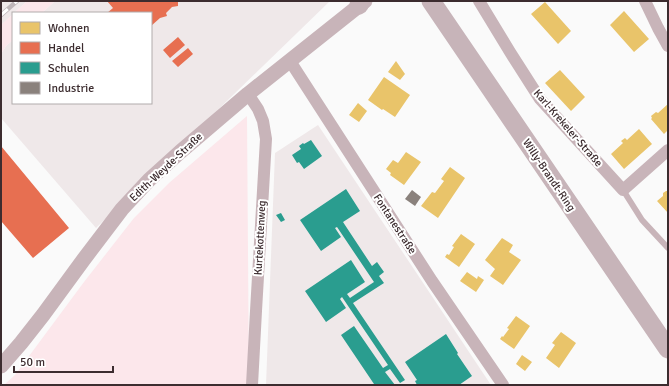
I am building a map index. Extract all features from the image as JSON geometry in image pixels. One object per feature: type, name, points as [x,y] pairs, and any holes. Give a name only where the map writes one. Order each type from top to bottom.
[{"type":"main road","name":"Willy-Brandt-Ring","points":[[431,1],[668,349]]},
{"type":"street","name":"Karl-Krekeler-Straße","points":[[479,1],[540,99],[623,190]]},
{"type":"street","points":[[645,1],[668,46]]},
{"type":"street","name":"Edith-Weyde-Straße","points":[[1,366],[43,315],[122,209],[149,180],[248,94],[362,2]]},
{"type":"street","name":"Fontanestraße","points":[[290,61],[432,280],[503,385]]},
{"type":"street","name":"Kurtekottenweg","points":[[248,94],[258,109],[263,121],[266,139],[252,385]]},
{"type":"street","points":[[623,190],[668,150]]},
{"type":"lane","points":[[623,190],[642,220],[668,248]]},
{"type":"shaded area","points":[[1,1],[27,1],[15,12],[12,12],[12,15],[1,25]]},
{"type":"shaded area","points":[[27,1],[55,1],[43,12],[15,12]]},
{"type":"shaded area","points":[[55,1],[330,1],[96,228],[1,118],[1,54],[6,46],[12,41],[12,104],[152,104],[152,12],[43,12]]},
{"type":"shaded area","points":[[12,15],[12,41],[6,46],[1,54],[1,25]]},
{"type":"shaded area","points":[[247,116],[249,385],[4,385],[15,375],[134,218],[169,183]]},
{"type":"shaded area","points":[[318,125],[491,385],[266,385],[275,153]]},
{"type":"building: Wohnen","points":[[545,2],[571,31],[558,44],[531,14]]},
{"type":"building: Wohnen","points":[[624,11],[649,39],[634,52],[610,25]]},
{"type":"building: Wohnen","points":[[396,61],[405,74],[400,80],[388,72]]},
{"type":"building: Wohnen","points":[[560,70],[585,97],[571,111],[545,83]]},
{"type":"building: Wohnen","points":[[384,77],[410,95],[395,117],[368,100]]},
{"type":"building: Wohnen","points":[[358,103],[367,111],[359,122],[349,115]]},
{"type":"building: Wohnen","points":[[668,104],[668,130],[664,134],[651,119],[651,116],[656,112],[658,113]]},
{"type":"building: Wohnen","points":[[639,129],[652,144],[624,169],[611,154],[623,143],[621,141],[625,138],[627,140]]},
{"type":"building: Wohnen","points":[[406,152],[421,162],[404,185],[390,175],[391,173],[386,169],[393,160],[398,163]]},
{"type":"building: Wohnen","points":[[450,167],[465,178],[438,218],[421,206],[432,192],[435,193],[444,181],[441,179]]},
{"type":"building: Wohnen","points":[[666,191],[668,191],[668,213],[657,201]]},
{"type":"building: Wohnen","points":[[461,234],[475,244],[459,267],[445,257],[447,254],[449,255],[454,247],[452,246]]},
{"type":"building: Wohnen","points":[[502,238],[513,245],[509,252],[521,260],[503,285],[490,276],[495,269],[485,260]]},
{"type":"building: Wohnen","points":[[467,272],[477,279],[478,276],[484,280],[476,292],[460,281]]},
{"type":"building: Wohnen","points":[[516,316],[530,326],[514,349],[500,339],[509,329],[507,328]]},
{"type":"building: Wohnen","points":[[561,332],[576,343],[559,368],[546,358],[555,345],[552,343]]},
{"type":"building: Wohnen","points":[[522,355],[532,362],[525,371],[516,364]]},
{"type":"building: Handel","points":[[107,1],[179,1],[178,6],[172,7],[166,13],[167,16],[160,18],[152,25],[152,12],[108,12],[113,8]]},
{"type":"building: Handel","points":[[178,37],[185,45],[170,58],[163,50]]},
{"type":"building: Handel","points":[[188,48],[193,54],[178,67],[172,61]]},
{"type":"building: Handel","points":[[1,146],[69,228],[33,258],[1,221]]},
{"type":"building: Schulen","points":[[311,140],[322,156],[304,169],[299,162],[297,163],[292,155],[301,149],[299,146]]},
{"type":"building: Schulen","points":[[346,189],[360,211],[343,222],[372,266],[377,262],[384,272],[379,276],[384,283],[353,303],[405,380],[400,383],[390,369],[385,372],[395,385],[372,385],[374,384],[341,335],[354,326],[383,368],[388,365],[342,297],[340,299],[346,308],[326,322],[305,291],[351,260],[365,282],[347,294],[350,298],[374,282],[337,227],[335,228],[341,237],[321,251],[300,220]]},
{"type":"building: Schulen","points":[[281,213],[285,220],[281,222],[276,215]]},
{"type":"building: Schulen","points":[[446,334],[472,376],[459,385],[417,385],[415,381],[417,380],[405,362]]},
{"type":"building: Industrie","points":[[412,190],[421,197],[415,206],[405,199]]},
{"type":"railway","points":[[1,15],[17,1]]}]
